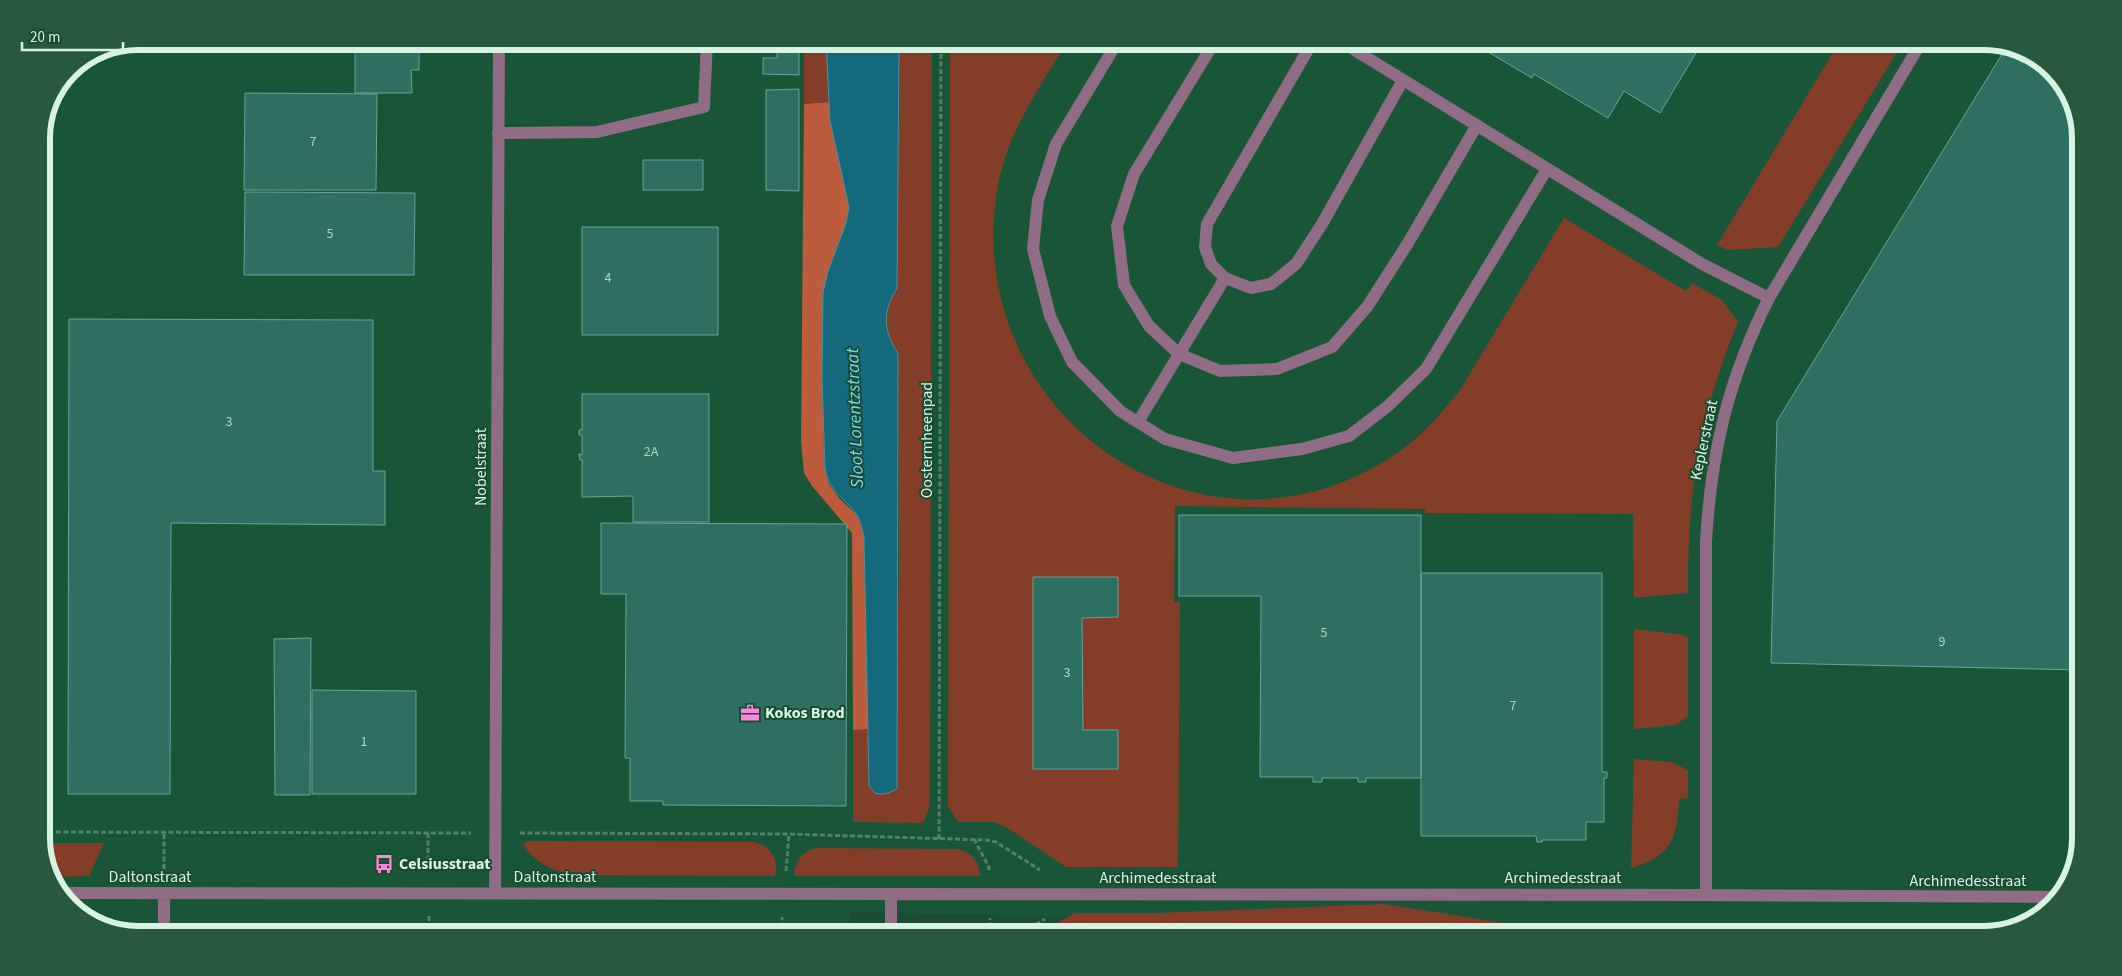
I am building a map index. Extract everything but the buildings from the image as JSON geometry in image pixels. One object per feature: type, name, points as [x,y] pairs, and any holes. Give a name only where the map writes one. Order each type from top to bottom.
[{"type":"street","name":"Nobelstraat","points":[[495,893],[499,50]]},
{"type":"street","points":[[498,132],[597,132],[704,107],[707,50]]},
{"type":"street","points":[[1113,50],[1056,144],[1038,200],[1033,249],[1050,316],[1072,362],[1120,411],[1165,439],[1234,458],[1302,450],[1349,436],[1388,406],[1426,369],[1547,169]]},
{"type":"street","points":[[1209,50],[1134,174],[1117,226],[1124,285],[1149,326],[1179,354],[1220,371],[1277,370],[1332,347],[1367,308],[1408,243],[1477,125]]},
{"type":"street","points":[[1308,50],[1207,224],[1205,248],[1211,264],[1225,278],[1251,288],[1271,284],[1296,264],[1322,224],[1403,80]]},
{"type":"street","points":[[1355,50],[1702,264],[1769,298]]},
{"type":"street","name":"Keplerstraat","points":[[1706,894],[1706,542],[1715,454],[1724,411],[1751,334],[1769,298],[1917,50]]},
{"type":"street","points":[[1138,422],[1225,278]]},
{"type":"street","name":"Daltonstraat","points":[[70,893],[892,894]]},
{"type":"street","points":[[164,893],[164,926]]},
{"type":"street","points":[[891,926],[892,894]]},
{"type":"street","name":"Archimedesstraat","points":[[892,894],[1706,894],[2049,897]]},
{"type":"path","name":"Oostermheenpad","points":[[939,839],[941,50]]},
{"type":"path","points":[[50,832],[788,834],[974,839],[996,842],[1031,864],[1070,894]]},
{"type":"path","points":[[164,832],[164,893]]},
{"type":"shaded area","points":[[138,50],[1984,50],[2018,57],[2038,68],[2054,84],[2067,109],[2072,132],[2072,838],[2070,855],[2060,882],[2050,896],[2033,911],[2013,921],[1984,926],[1524,926],[849,912],[850,926],[138,926],[104,919],[84,908],[76,900],[59,877],[50,844],[50,132],[53,115],[59,99],[68,84],[80,72],[94,62],[109,55]]},
{"type":"shaded area","points":[[804,50],[826,50],[829,102],[804,104]]},
{"type":"shaded area","points":[[899,50],[932,50],[929,809],[923,823],[853,822],[853,730],[868,729],[869,786],[897,657],[899,571],[898,354],[889,337],[886,321],[889,305],[897,288]]},
{"type":"shaded area","points":[[950,50],[1062,50],[1026,110],[1009,146],[1003,165],[998,185],[995,267],[1015,341],[1054,404],[1108,454],[1174,486],[1246,499],[1321,489],[1396,454],[1430,425],[1460,390],[1564,218],[1686,291],[1692,283],[1722,300],[1738,322],[1714,389],[1698,455],[1690,522],[1688,593],[1634,598],[1633,514],[1425,513],[1425,509],[1175,506],[1174,602],[1180,602],[1178,867],[1066,867],[1009,829],[995,822],[958,822],[948,806]]},
{"type":"shaded area","points":[[1835,50],[1898,50],[1778,247],[1728,250],[1717,245]]},
{"type":"shaded area","points":[[829,102],[830,122],[849,207],[846,223],[828,271],[823,432],[825,470],[829,484],[839,498],[858,516],[864,537],[868,729],[853,730],[852,533],[812,486],[804,473],[801,441],[804,104]]},
{"type":"shaded area","points":[[1634,629],[1684,635],[1688,638],[1688,716],[1676,725],[1634,729]]},
{"type":"shaded area","points":[[1634,759],[1671,762],[1688,770],[1688,798],[1679,799],[1674,835],[1670,844],[1656,858],[1631,868]]},
{"type":"shaded area","points":[[526,841],[754,842],[765,846],[769,850],[775,859],[776,870],[775,876],[573,875],[558,871],[538,861],[523,844]]},
{"type":"shaded area","points":[[50,843],[104,843],[89,876],[59,877]]},
{"type":"shaded area","points":[[816,848],[958,849],[974,858],[979,866],[980,876],[794,876],[797,862],[800,858],[806,852]]},
{"type":"shaded area","points":[[1384,904],[1524,926],[1051,926],[1075,913],[1156,913]]},
{"type":"water","name":"Sloot Lorentzstraat","points":[[826,50],[899,50],[897,288],[889,305],[886,321],[889,337],[898,354],[897,788],[892,792],[884,794],[875,793],[869,786],[864,537],[858,517],[831,485],[825,470],[822,380],[823,292],[828,271],[846,223],[849,207],[830,121]]},
{"type":"place","name":"Kokos Brod","points":[[750,713]]},
{"type":"place","name":"Celsiusstraat","points":[[384,864]]}]
